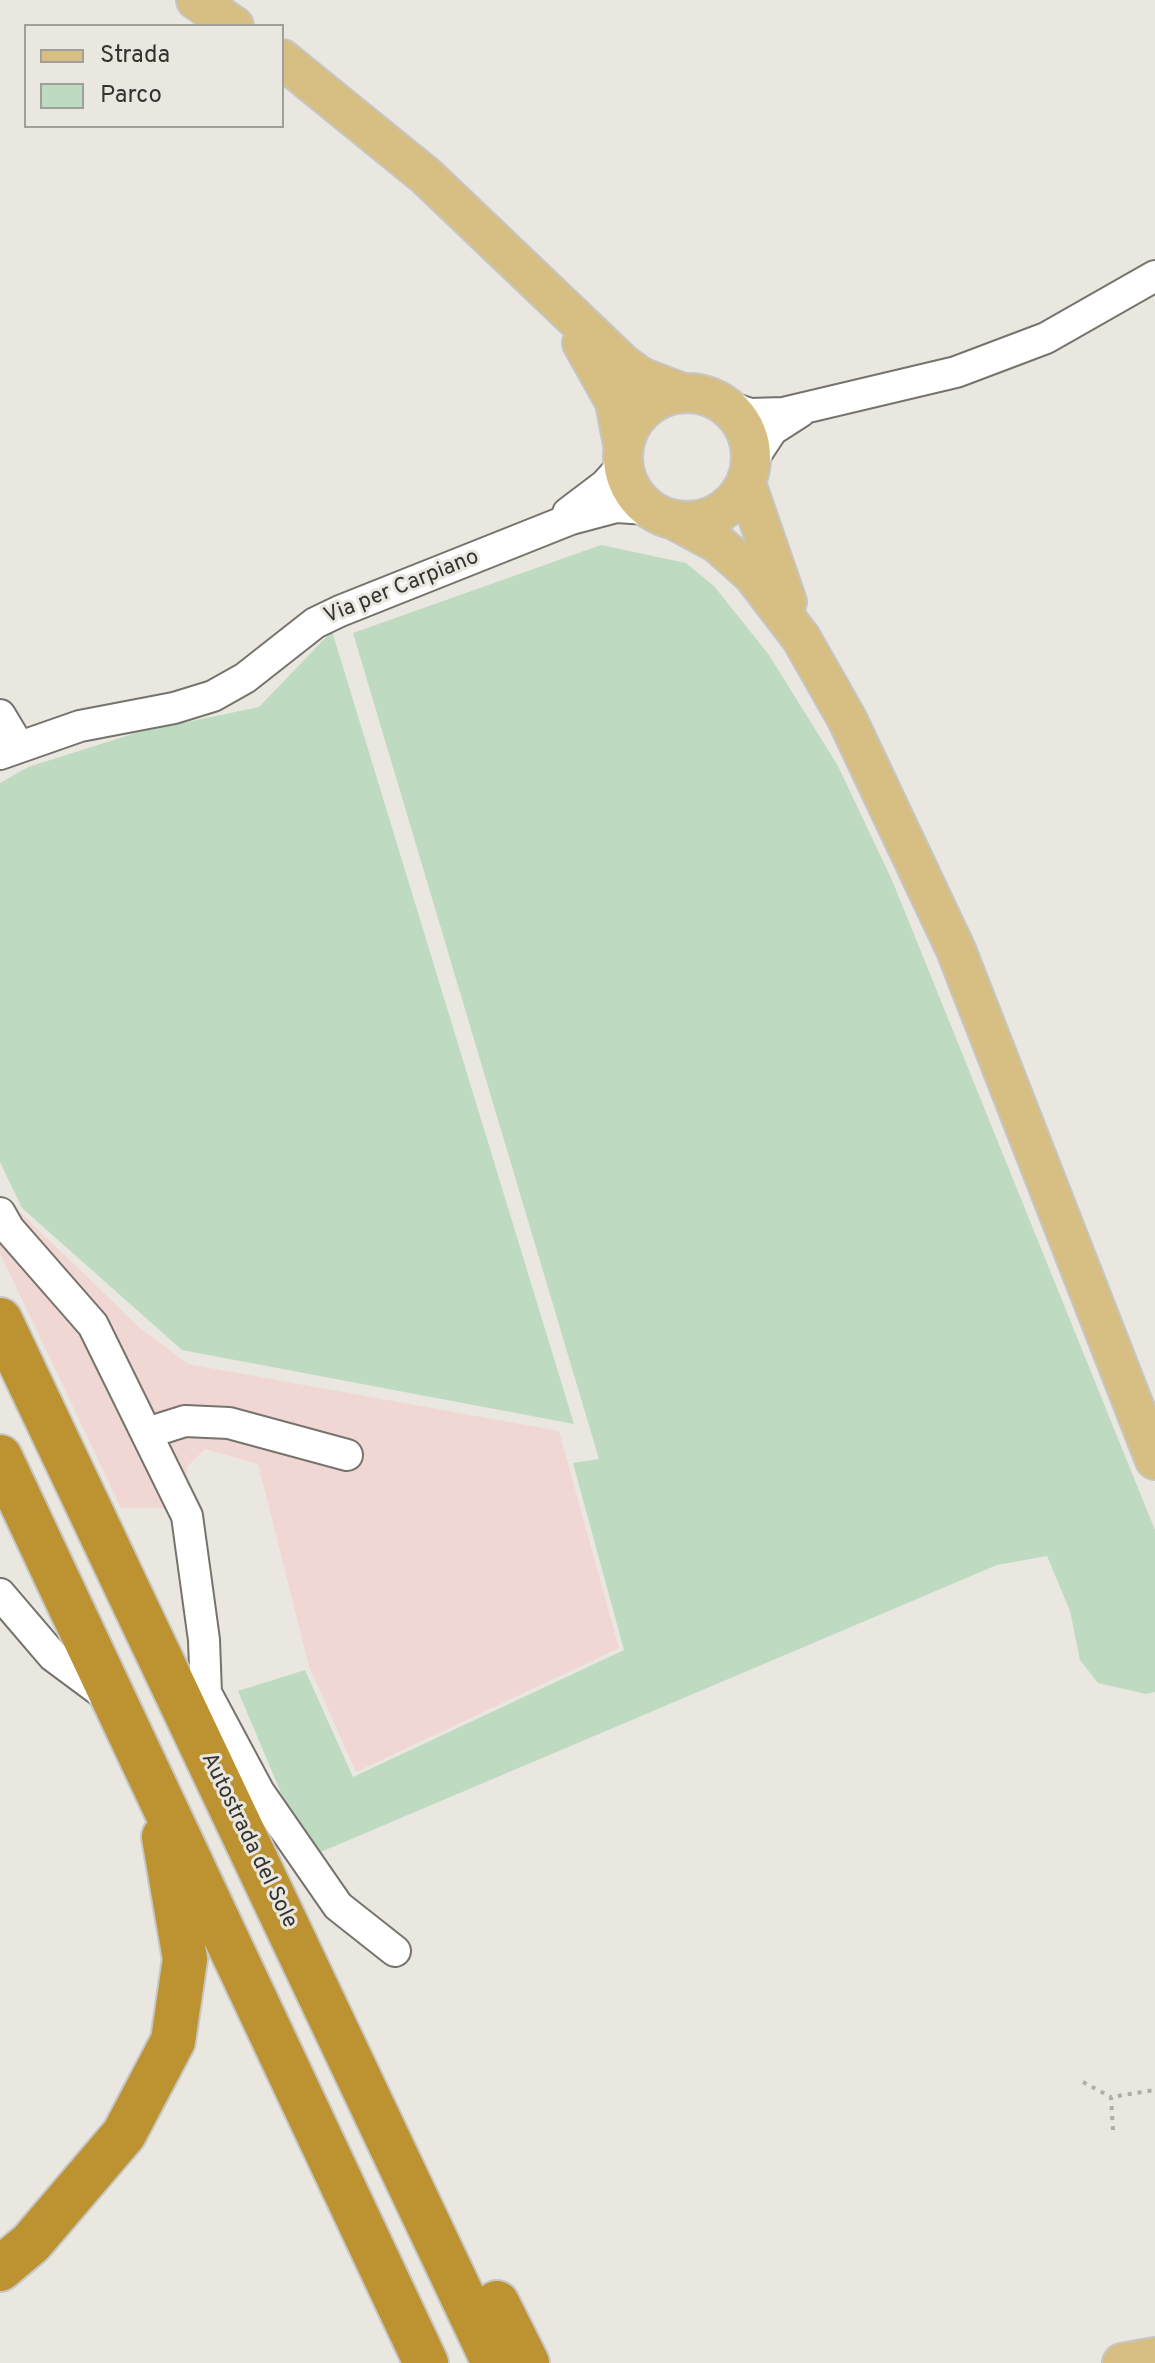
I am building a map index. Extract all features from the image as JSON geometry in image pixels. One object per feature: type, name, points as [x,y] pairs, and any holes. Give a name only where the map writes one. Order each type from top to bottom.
[{"type":"highway","name":"Autostrada del Sole","points":[[0,1320],[494,2363]]},
{"type":"highway","points":[[0,1457],[423,2356]]},
{"type":"highway","points":[[0,2269],[31,2243],[124,2134],[173,2041],[185,1959],[154,1779]]},
{"type":"highway","points":[[285,1919],[481,2269],[527,2363]]},
{"type":"main road","points":[[196,0],[231,24]]},
{"type":"main road","points":[[284,61],[426,176],[623,364],[641,377],[724,405],[740,421],[749,440],[748,472],[801,638]]},
{"type":"main road","points":[[539,283],[604,377],[615,402],[623,454],[636,497],[733,554],[770,595],[801,638],[847,719],[956,950],[1155,1460]]},
{"type":"main road","points":[[623,454],[631,425],[644,409],[662,398],[683,393]]},
{"type":"main road","points":[[662,515],[698,521],[718,514],[734,501],[748,472]]},
{"type":"main road","points":[[1122,2363],[1155,2357]]},
{"type":"street","points":[[724,405],[750,414],[808,407],[917,384],[1000,357],[1046,338],[1155,276]]},
{"type":"street","points":[[748,472],[772,430],[808,407]]},
{"type":"street","name":"Via per Carpiano","points":[[543,530],[605,485],[623,454]]},
{"type":"street","name":"Via per Carpiano","points":[[9,750],[80,726],[174,708],[213,696],[245,678],[290,639],[327,617],[543,530],[602,510],[662,515]]},
{"type":"street","points":[[0,715],[9,750]]},
{"type":"street","points":[[0,1213],[9,1229],[93,1325],[187,1516],[204,1640],[206,1694],[199,1741]]},
{"type":"street","points":[[147,1433],[185,1421],[229,1423],[347,1455]]},
{"type":"street","points":[[0,1594],[53,1656],[118,1704]]},
{"type":"street","points":[[134,1607],[189,1662],[259,1792],[338,1906],[395,1951]]},
{"type":"path","points":[[1083,2082],[1111,2097],[1155,2090]]},
{"type":"path","points":[[1111,2097],[1113,2130]]},
{"type":"shaded area","points":[[21,1213],[140,1328],[188,1364],[559,1431],[619,1648],[356,1772],[309,1666],[258,1464],[205,1449],[187,1467],[190,1508],[121,1508],[0,1253],[0,1219]]},
{"type":"green space","points":[[601,545],[686,563],[714,586],[769,655],[838,766],[892,880],[1155,1530],[1155,1692],[1146,1694],[1098,1683],[1080,1660],[1070,1611],[1047,1556],[997,1565],[316,1854],[287,1807],[238,1691],[305,1670],[353,1777],[624,1650],[573,1463],[599,1459],[353,633]]},
{"type":"green space","points":[[332,631],[574,1424],[182,1350],[22,1208],[0,1162],[0,783],[28,767],[139,732],[259,707]]}]
